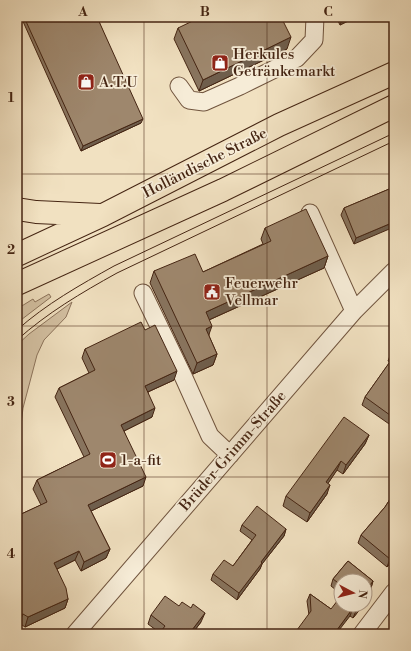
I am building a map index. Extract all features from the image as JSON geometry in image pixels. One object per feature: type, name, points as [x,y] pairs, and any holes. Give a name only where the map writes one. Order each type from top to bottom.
[{"type":"highway","name":"Holländische Straße","points":[[17,255],[103,215],[279,125],[394,72]]},
{"type":"highway","name":"Holländische Straße","points":[[17,284],[223,190],[394,106]]},
{"type":"highway","points":[[17,209],[36,212],[103,215]]},
{"type":"highway","points":[[17,294],[40,274]]},
{"type":"street","points":[[179,86],[189,100],[204,102],[297,58],[314,40],[315,17]]},
{"type":"street","points":[[310,213],[354,311]]},
{"type":"street","name":"Brüder-Grimm-Straße","points":[[75,634],[354,311],[394,271]]},
{"type":"street","points":[[143,293],[210,436],[230,455]]},
{"type":"street","points":[[362,634],[394,592]]},
{"type":"shaded area","points":[[49,294],[51,297],[17,323],[17,309],[33,299],[35,302]]},
{"type":"shaded area","points":[[72,302],[66,317],[44,340],[37,355],[23,408],[17,460],[17,345],[29,334]]},
{"type":"building","name":"A.T.U","points":[[24,17],[97,17],[143,119],[83,146]]},
{"type":"building","points":[[201,17],[281,17],[291,37],[203,80],[178,28]]},
{"type":"building","points":[[394,187],[394,222],[356,238],[344,208]]},
{"type":"building","name":"Feuerwehr Vellmar","points":[[306,209],[328,256],[206,312],[212,326],[206,329],[217,354],[197,363],[154,271],[195,254],[203,272],[271,241],[265,228]]},
{"type":"building","points":[[141,322],[145,330],[155,325],[177,371],[145,386],[155,408],[121,425],[146,477],[88,505],[110,549],[84,562],[79,551],[54,563],[66,588],[68,599],[28,617],[23,614],[17,615],[17,516],[47,502],[37,480],[90,454],[59,388],[95,370],[85,349]]},
{"type":"building","points":[[394,349],[394,356],[391,353]]},
{"type":"building","points":[[394,356],[394,418],[365,397]]},
{"type":"building","points":[[344,417],[369,435],[346,465],[341,461],[326,482],[330,485],[310,513],[286,496]]},
{"type":"building","points":[[394,493],[394,554],[390,559],[361,535],[385,507]]},
{"type":"building","points":[[257,506],[286,529],[239,593],[213,574],[224,560],[233,566],[256,535],[242,525]]},
{"type":"building","points":[[348,561],[363,573],[338,573]]},
{"type":"building","points":[[310,594],[331,609],[333,606],[333,613],[349,613],[334,634],[294,634],[311,611]]},
{"type":"building","points":[[165,596],[179,606],[182,602],[191,608],[193,604],[205,613],[192,630],[198,634],[159,634],[165,626],[151,615]]},
{"type":"building","points":[[123,630],[128,634],[120,634]]},
{"type":"tram line","points":[[17,330],[51,303],[114,266],[394,133]]},
{"type":"tram line","points":[[17,340],[28,330],[65,304],[117,273],[394,141]]},
{"type":"place","name":"Herkules Getränkemarkt","points":[[220,63]]},
{"type":"place","name":"A.T.U","points":[[86,82]]},
{"type":"place","name":"Feuerwehr Vellmar","points":[[212,292]]},
{"type":"place","name":"1-a-fit","points":[[108,460]]}]
